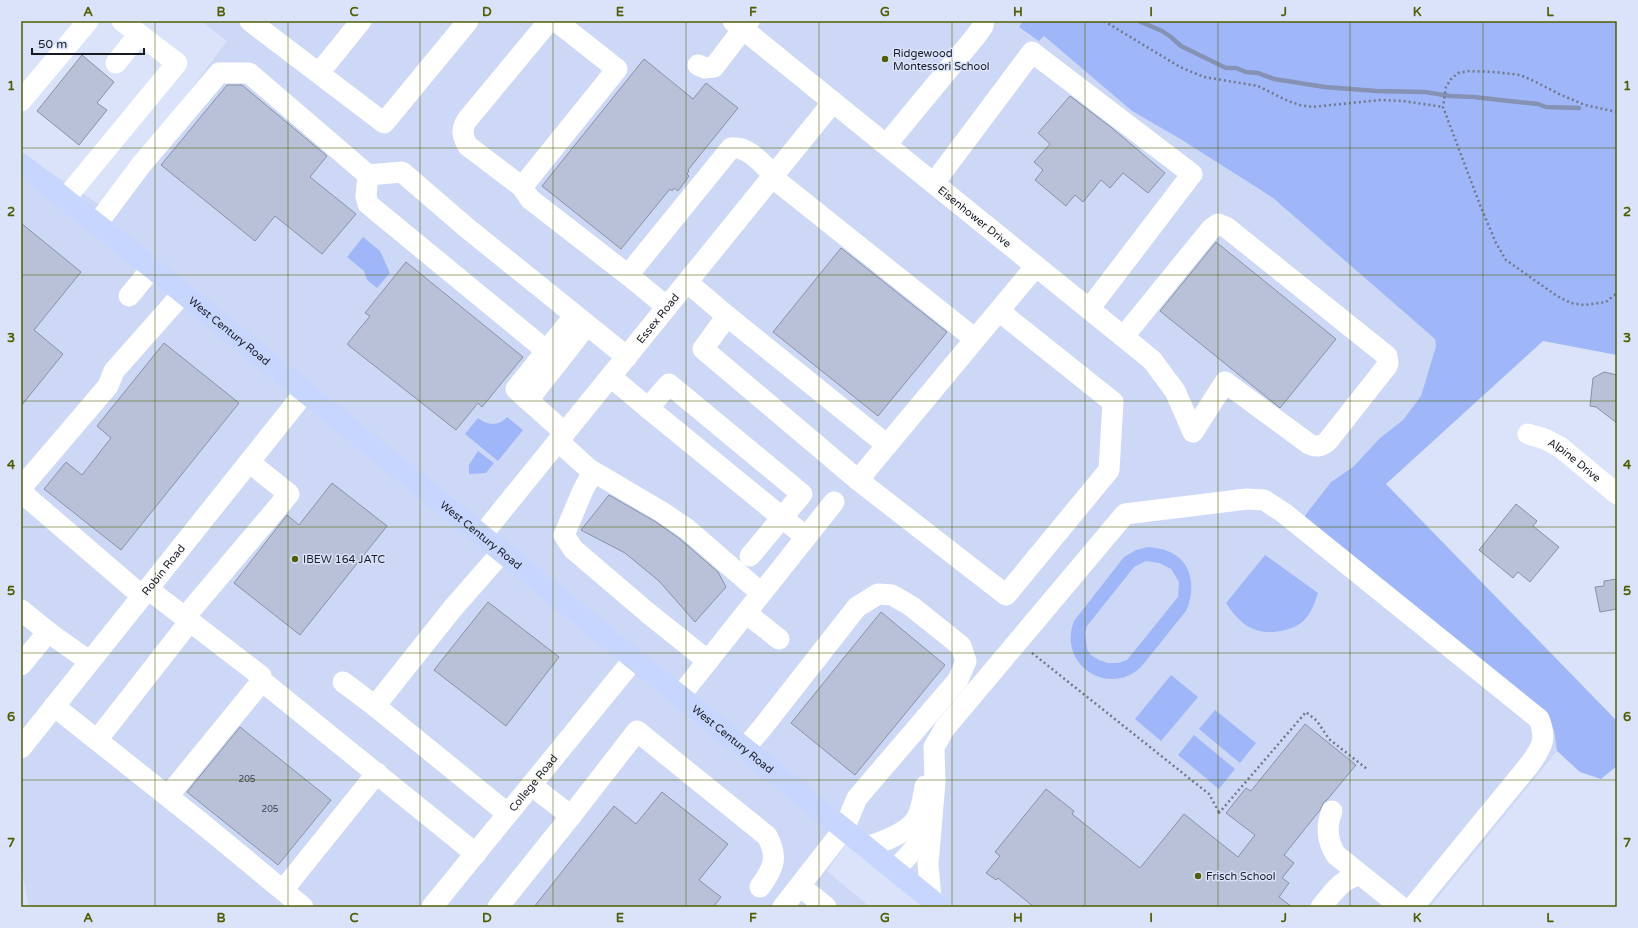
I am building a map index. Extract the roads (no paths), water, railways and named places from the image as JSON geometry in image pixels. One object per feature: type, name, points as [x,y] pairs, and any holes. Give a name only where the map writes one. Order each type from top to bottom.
[{"type":"main road","name":"West Century Road","points":[[21,164],[183,293],[936,903]]},
{"type":"street","points":[[21,101],[88,21]]},
{"type":"street","points":[[65,199],[176,63],[122,21]]},
{"type":"street","points":[[250,21],[384,123],[468,21]]},
{"type":"street","points":[[319,74],[361,21]]},
{"type":"street","points":[[549,21],[467,120],[463,130],[463,135],[468,146],[522,188],[530,199],[667,307]]},
{"type":"street","points":[[522,188],[616,69],[556,21]]},
{"type":"street","points":[[886,145],[983,26],[984,21]]},
{"type":"street","points":[[698,65],[705,68],[714,67],[741,24]]},
{"type":"street","name":"Eisenhower Drive","points":[[741,24],[833,102],[1152,360],[1175,391],[1193,432],[1225,382],[1309,444],[1316,447],[1322,445],[1327,442],[1388,363],[1387,356],[1226,227],[1218,224],[1211,229],[1124,336]]},
{"type":"street","points":[[116,64],[139,34]]},
{"type":"street","points":[[934,183],[1032,52],[1192,174],[1090,309]]},
{"type":"street","points":[[97,224],[141,165],[219,73],[249,73],[368,175],[402,172],[467,228],[626,357]]},
{"type":"street","name":"Essex Road","points":[[482,536],[833,102]]},
{"type":"street","points":[[628,275],[731,148],[742,148],[773,176],[975,339]]},
{"type":"street","points":[[368,175],[366,196],[368,204],[552,356]]},
{"type":"street","points":[[858,480],[1036,266]]},
{"type":"street","points":[[129,296],[152,268]]},
{"type":"street","points":[[687,282],[887,445]]},
{"type":"street","points":[[183,293],[114,371],[108,386],[21,488],[28,498],[145,593],[188,619],[261,676],[262,681],[476,854]]},
{"type":"street","points":[[727,316],[702,349],[858,480],[1006,595],[1109,470],[1113,402],[999,311]]},
{"type":"street","points":[[581,320],[552,356],[528,400],[593,472],[662,512],[687,529],[761,594]]},
{"type":"street","points":[[611,377],[806,537]]},
{"type":"street","points":[[648,408],[669,384],[802,494],[750,556]]},
{"type":"street","name":"Robin Road","points":[[21,748],[305,392]]},
{"type":"street","name":"Alpine Drive","points":[[1528,434],[1545,439],[1560,447],[1617,494]]},
{"type":"street","points":[[97,740],[188,619],[289,494],[249,462]]},
{"type":"street","points":[[593,472],[583,490],[564,535],[573,549],[648,613],[708,661]]},
{"type":"street","points":[[936,903],[928,864],[935,782],[934,747],[945,728],[1125,514],[1247,499],[1264,500],[1290,518],[1539,719],[1544,730],[1543,743],[1530,764],[1413,907]]},
{"type":"street","points":[[680,696],[834,502]]},
{"type":"street","points":[[375,706],[454,608],[502,552]]},
{"type":"street","points":[[744,748],[762,728],[856,607],[878,594],[892,596],[910,606],[961,646],[966,661],[958,680],[857,798],[844,829],[783,907]]},
{"type":"street","points":[[21,610],[48,632],[89,661]]},
{"type":"street","points":[[746,613],[779,639]]},
{"type":"street","points":[[21,665],[48,632]]},
{"type":"street","name":"College Road","points":[[432,907],[634,659]]},
{"type":"street","points":[[168,796],[262,681]]},
{"type":"street","points":[[343,682],[375,706],[508,814]]},
{"type":"street","points":[[54,706],[168,796],[303,907]]},
{"type":"street","points":[[498,907],[571,816],[637,730],[767,836],[772,845],[774,856],[772,868],[760,887]]},
{"type":"street","points":[[866,847],[882,842],[901,832],[913,822],[922,806],[927,779],[934,759]]},
{"type":"street","points":[[283,890],[377,773]]},
{"type":"street","points":[[531,785],[571,816]]},
{"type":"street","points":[[1332,811],[1329,819],[1328,837],[1336,855],[1401,907]]},
{"type":"street","points":[[895,870],[916,847],[932,820]]},
{"type":"street","points":[[1321,907],[1342,883],[1353,876],[1360,875]]},
{"type":"street","points":[[800,886],[826,907]]},
{"type":"waterway","points":[[1139,21],[1162,31],[1181,46],[1226,68],[1236,68],[1246,72],[1258,73],[1274,79],[1325,87],[1376,91],[1425,92],[1450,96],[1538,104],[1546,107],[1579,108]]},
{"type":"place","name":"Ridgewood Montessori School","points":[[885,59]]},
{"type":"place","name":"IBEW 164 JATC","points":[[295,559]]},
{"type":"place","name":"Frisch School","points":[[1198,876]]}]
